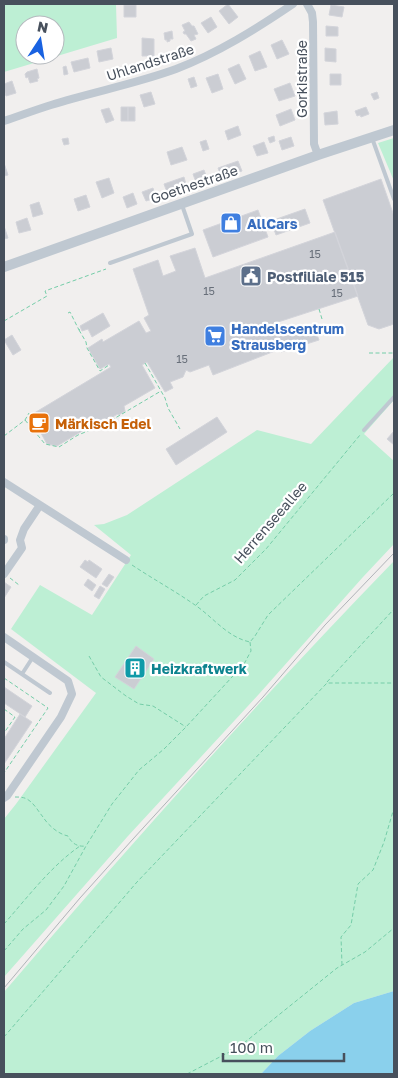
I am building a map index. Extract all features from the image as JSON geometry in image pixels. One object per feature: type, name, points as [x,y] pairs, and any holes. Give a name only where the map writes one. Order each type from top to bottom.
[{"type":"street","name":"Uhlandstraße","points":[[4,122],[50,105],[128,84],[204,58],[249,33],[293,4]]},
{"type":"street","name":"Gorkistraße","points":[[307,4],[314,22],[313,126],[314,144],[318,155]]},
{"type":"street","name":"Goethestraße","points":[[4,267],[318,155],[394,130]]},
{"type":"street","points":[[4,481],[126,560]]},
{"type":"street","points":[[4,574],[22,548],[20,540],[24,529],[40,505]]},
{"type":"street","points":[[4,637],[68,681],[72,694],[61,717],[5,797]]},
{"type":"lane","points":[[372,138],[394,199]]},
{"type":"lane","points":[[110,263],[192,234],[182,203]]},
{"type":"lane","points":[[364,430],[394,397]]},
{"type":"lane","points":[[22,674],[33,657]]},
{"type":"lane","points":[[4,662],[50,693]]},
{"type":"path","points":[[4,322],[47,296],[45,291],[106,269]]},
{"type":"path","points":[[319,309],[322,319]]},
{"type":"path","points":[[68,312],[70,312],[80,330],[87,348],[100,371],[109,365]]},
{"type":"path","points":[[369,353],[394,353]]},
{"type":"path","points":[[145,363],[180,429]]},
{"type":"path","points":[[25,420],[45,444],[59,447],[78,435],[105,424],[161,391]]},
{"type":"path","points":[[4,436],[25,420],[29,413]]},
{"type":"path","name":"Herrenseeallee","points":[[196,606],[204,596],[235,580],[266,549],[364,430]]},
{"type":"path","points":[[4,951],[23,929],[46,910],[64,886],[112,804],[139,770],[186,727],[244,664],[251,651],[250,642],[268,615],[394,493]]},
{"type":"path","points":[[126,560],[152,579],[196,606],[230,634],[250,642]]},
{"type":"path","points":[[4,574],[19,585]]},
{"type":"path","points":[[4,1037],[137,882],[327,683],[394,609]]},
{"type":"path","points":[[89,656],[101,677],[126,696],[139,704],[153,706],[186,727]]},
{"type":"path","points":[[4,678],[48,708],[4,773]]},
{"type":"path","points":[[327,683],[394,683]]},
{"type":"path","points":[[4,709],[15,717],[4,734]]},
{"type":"path","points":[[5,797],[29,800],[53,828],[68,836],[70,841],[75,844],[86,846]]},
{"type":"path","points":[[342,965],[340,937],[351,925],[358,884],[373,870],[394,808]]},
{"type":"path","points":[[4,924],[56,866],[80,846]]},
{"type":"path","points":[[187,1074],[239,1047],[337,968],[365,952],[394,928]]},
{"type":"green space","points":[[4,4],[116,4],[117,38],[65,54],[65,15],[15,15],[15,65],[27,65],[4,72]]},
{"type":"green space","points":[[394,138],[394,181],[378,143]]},
{"type":"green space","points":[[394,357],[394,400],[364,434],[394,461],[394,544],[128,836],[4,977],[4,819],[96,693],[11,629],[40,585],[92,615],[131,555],[94,525],[104,524],[127,515],[257,430],[311,444]]},
{"type":"green space","points":[[394,561],[394,991],[354,1003],[310,1031],[278,1056],[261,1074],[4,1074],[4,992],[196,774],[294,666]]},
{"type":"water","points":[[394,991],[394,1074],[261,1074],[278,1056],[310,1031],[354,1003]]},
{"type":"building","points":[[228,4],[238,17],[229,24],[219,11]]},
{"type":"building","points":[[124,5],[136,5],[136,17],[124,17]]},
{"type":"building","points":[[331,5],[344,7],[342,17],[329,15]]},
{"type":"building","points":[[211,17],[217,27],[208,33],[201,23]]},
{"type":"building","points":[[189,22],[194,26],[198,34],[194,35],[196,39],[191,41],[184,34],[183,32],[185,31],[182,25]]},
{"type":"building","points":[[326,26],[338,27],[338,36],[326,36]]},
{"type":"building","points":[[172,31],[173,39],[167,42],[164,33]]},
{"type":"building","points":[[142,38],[154,39],[154,56],[142,56]]},
{"type":"building","points":[[282,40],[289,54],[277,59],[271,45]]},
{"type":"building","points":[[111,48],[113,59],[99,62],[97,51]]},
{"type":"building","points":[[325,48],[336,49],[336,62],[325,61]]},
{"type":"building","points":[[260,51],[267,67],[255,71],[249,56]]},
{"type":"building","points":[[88,58],[90,68],[74,72],[71,62]]},
{"type":"building","points":[[239,64],[246,79],[235,84],[228,69]]},
{"type":"building","points":[[66,66],[68,74],[64,75],[63,67]]},
{"type":"building","points":[[37,69],[38,81],[30,83],[25,74]]},
{"type":"building","points":[[218,74],[223,89],[212,93],[206,78]]},
{"type":"building","points":[[330,74],[341,74],[341,85],[330,85]]},
{"type":"building","points":[[194,77],[197,86],[191,88],[188,79]]},
{"type":"building","points":[[12,81],[16,93],[6,96],[4,84]]},
{"type":"building","points":[[290,83],[295,96],[279,101],[274,89]]},
{"type":"building","points":[[151,92],[155,104],[144,107],[140,95]]},
{"type":"building","points":[[377,92],[379,98],[374,100],[371,94]]},
{"type":"building","points":[[121,107],[128,107],[128,121],[121,121]]},
{"type":"building","points":[[128,107],[135,107],[135,121],[128,121]]},
{"type":"building","points":[[366,107],[369,114],[361,117],[360,115],[357,116],[355,111]]},
{"type":"building","points":[[109,108],[114,120],[106,123],[101,110]]},
{"type":"building","points":[[291,109],[295,120],[280,126],[276,115]]},
{"type":"building","points":[[337,111],[338,124],[325,125],[324,113]]},
{"type":"building","points":[[238,126],[241,135],[228,140],[225,131]]},
{"type":"building","points":[[274,136],[275,141],[270,143],[268,138]]},
{"type":"building","points":[[291,137],[294,146],[282,150],[279,141]]},
{"type":"building","points":[[68,138],[69,144],[64,145],[62,139]]},
{"type":"building","points":[[206,140],[209,149],[203,151],[200,142]]},
{"type":"building","points":[[264,142],[268,153],[257,156],[253,146]]},
{"type":"building","points":[[182,147],[187,160],[171,165],[167,152]]},
{"type":"building","points":[[238,161],[242,171],[222,178],[218,168]]},
{"type":"building","points":[[4,163],[8,175],[4,176]]},
{"type":"building","points":[[204,170],[208,181],[197,185],[193,174]]},
{"type":"building","points":[[184,177],[187,188],[168,195],[164,184]]},
{"type":"building","points":[[109,178],[114,193],[102,198],[96,182]]},
{"type":"building","points":[[381,179],[394,216],[394,324],[379,329],[368,325],[323,200]]},
{"type":"building","points":[[153,188],[156,198],[146,201],[142,192]]},
{"type":"building","points":[[133,193],[137,204],[127,208],[123,197]]},
{"type":"building","points":[[86,195],[90,207],[78,211],[74,199]]},
{"type":"building","points":[[39,202],[43,214],[33,217],[30,205]]},
{"type":"building","points":[[305,209],[310,223],[276,235],[271,221]]},
{"type":"building","points":[[258,210],[268,237],[213,257],[203,230]]},
{"type":"building","points":[[27,218],[31,230],[19,233],[16,222]]},
{"type":"building","points":[[4,226],[8,238],[4,239]]},
{"type":"building","name":"Handelscentrum Strausberg","points":[[335,232],[358,296],[275,323],[277,331],[287,327],[290,331],[313,324],[319,340],[281,352],[280,349],[213,375],[209,365],[190,372],[186,370],[183,377],[170,382],[173,388],[165,392],[147,362],[142,365],[155,388],[124,406],[125,411],[108,421],[104,418],[57,446],[47,444],[31,415],[111,367],[109,364],[100,369],[88,348],[102,339],[103,342],[139,321],[146,333],[151,331],[144,318],[149,315],[133,269],[158,260],[163,276],[176,271],[170,256],[195,248],[205,278]]},
{"type":"building","points":[[103,313],[110,326],[92,337],[88,329],[82,331],[80,326]]},
{"type":"building","points":[[12,335],[21,350],[13,355],[4,340]]},
{"type":"building","points":[[217,417],[227,432],[176,465],[166,449]]},
{"type":"building","points":[[394,431],[394,445],[387,439]]},
{"type":"building","points":[[85,560],[88,562],[89,560],[102,569],[96,578],[80,567]]},
{"type":"building","points":[[109,574],[114,577],[107,587],[102,584]]},
{"type":"building","points":[[88,579],[96,585],[92,591],[84,585]]},
{"type":"building","points":[[4,582],[11,587],[4,598]]},
{"type":"building","points":[[100,586],[105,589],[99,599],[94,596]]},
{"type":"building","name":"Heizkraftwerk","points":[[136,646],[154,659],[134,689],[115,677]]},
{"type":"building","points":[[4,687],[32,706],[25,717],[4,703]]},
{"type":"building","points":[[20,714],[32,722],[4,764],[4,739]]},
{"type":"tram line","points":[[4,988],[80,898],[263,697],[325,625],[394,553]]},
{"type":"place","name":"AllCars","points":[[231,223]]},
{"type":"place","name":"Postfiliale 515","points":[[251,276]]},
{"type":"place","name":"Handelscentrum Strausberg","points":[[215,336]]},
{"type":"place","name":"Märkisch Edel","points":[[39,423]]},
{"type":"place","name":"Heizkraftwerk","points":[[135,668]]}]
